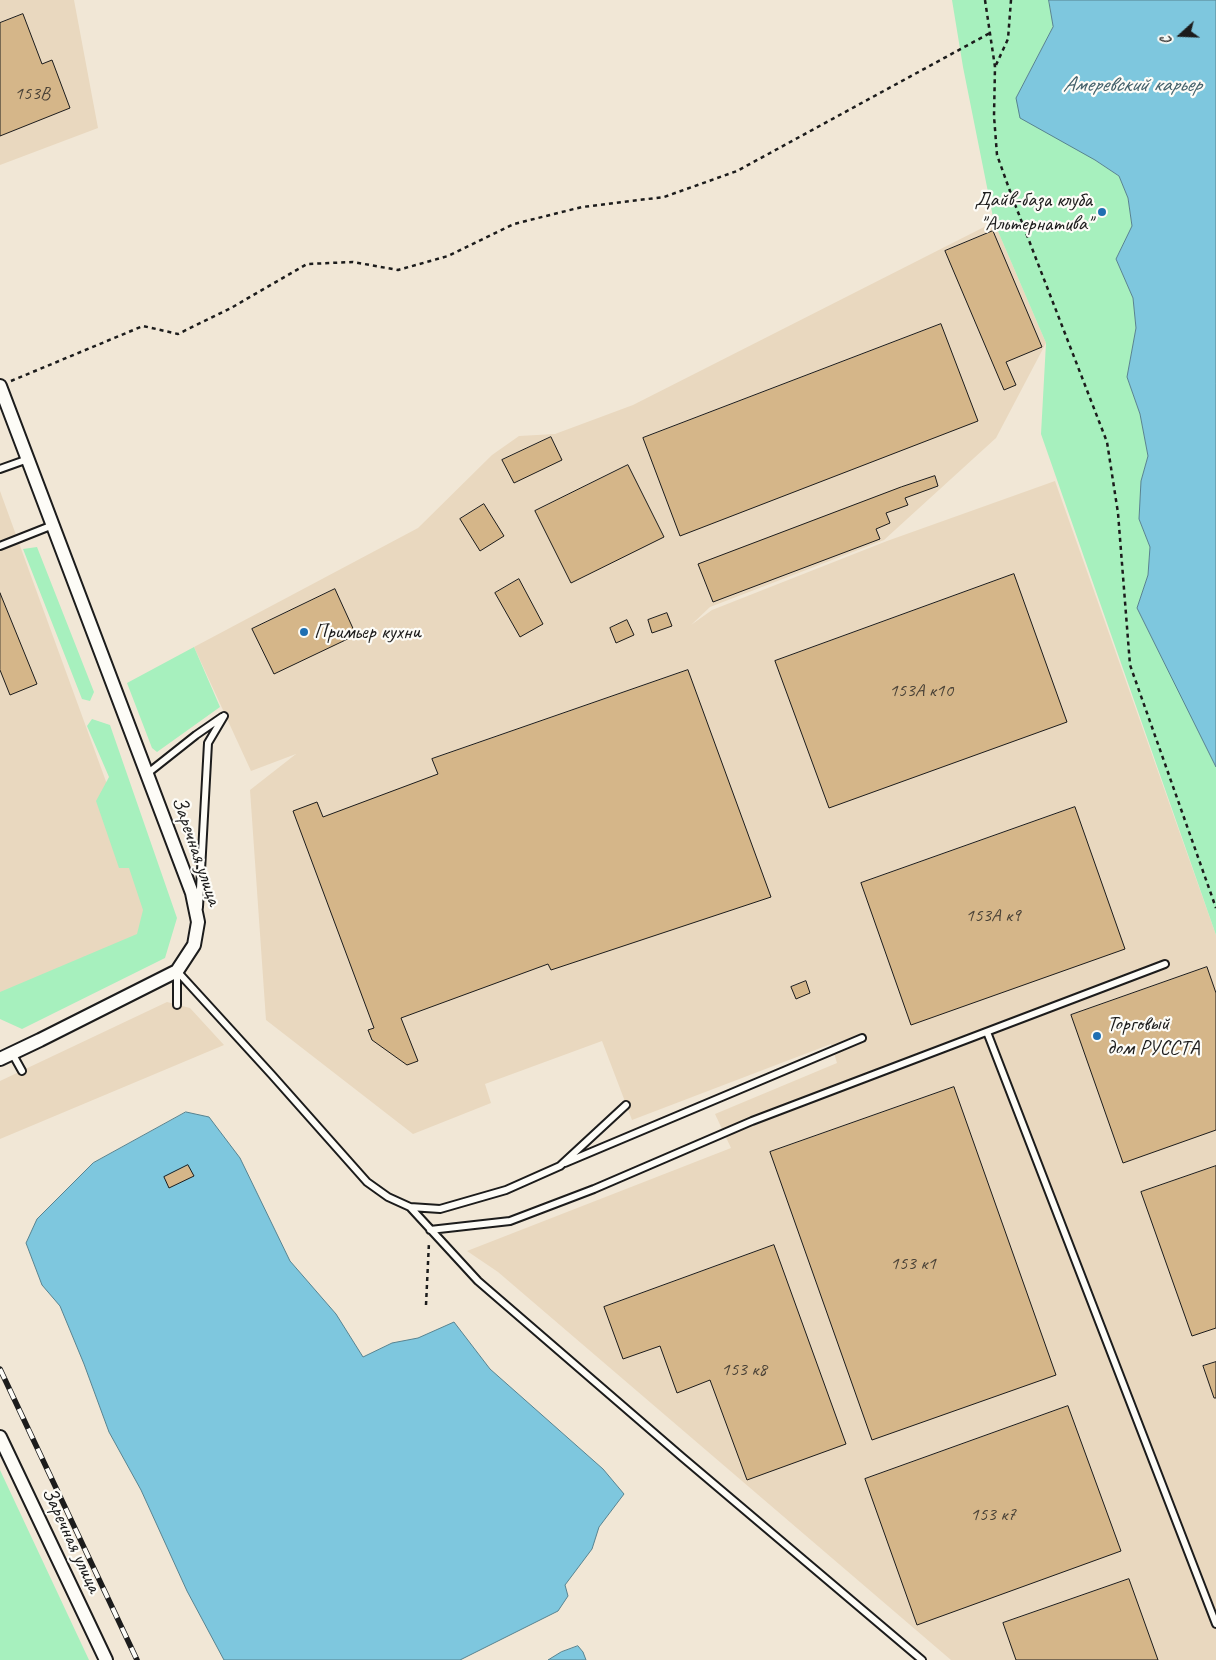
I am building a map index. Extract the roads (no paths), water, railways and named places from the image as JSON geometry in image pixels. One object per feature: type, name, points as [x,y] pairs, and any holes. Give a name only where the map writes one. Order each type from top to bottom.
[{"type":"street","name":"Заречная улица","points":[[0,1059],[176,970],[194,945],[198,922],[192,893],[28,459],[4,384]]},
{"type":"street","name":"Заречная улица","points":[[0,1437],[106,1660]]},
{"type":"lane","points":[[0,468],[28,459]]},
{"type":"lane","points":[[0,546],[53,525]]},
{"type":"lane","points":[[148,774],[196,735],[224,716],[208,743],[198,922]]},
{"type":"lane","points":[[430,1230],[510,1222],[752,1121],[1166,964]]},
{"type":"lane","points":[[176,970],[177,1005]]},
{"type":"lane","points":[[176,970],[367,1182],[388,1197],[410,1207],[440,1209],[506,1190],[648,1127],[862,1038]]},
{"type":"lane","points":[[988,1032],[1216,1624]]},
{"type":"lane","points":[[12,1053],[22,1071]]},
{"type":"lane","points":[[560,1166],[626,1105]]},
{"type":"lane","points":[[410,1207],[478,1281],[922,1660]]},
{"type":"water","name":"Амеревский карьер","points":[[1049,0],[1216,0],[1216,767],[1137,608],[1148,575],[1150,547],[1139,519],[1141,481],[1148,456],[1140,414],[1127,377],[1136,328],[1133,298],[1116,259],[1132,226],[1128,198],[1119,176],[1095,160],[1020,118],[1016,98],[1053,27]]},
{"type":"water","points":[[186,1112],[209,1117],[240,1158],[290,1261],[336,1314],[363,1357],[392,1343],[418,1338],[454,1322],[490,1369],[603,1469],[624,1494],[599,1527],[592,1549],[565,1585],[568,1596],[558,1611],[460,1660],[224,1660],[187,1591],[141,1490],[109,1432],[60,1306],[42,1285],[26,1243],[37,1219],[93,1163]]},
{"type":"water","points":[[578,1646],[586,1660],[548,1660],[561,1652]]},
{"type":"railway","points":[[0,1369],[137,1660]]},
{"type":"place","name":"Дайв-база клуба \"Альтернатива\"","points":[[1102,212]]},
{"type":"place","name":"Примьер кухни","points":[[304,632]]},
{"type":"place","name":"Торговый дом РУССТА","points":[[1097,1036]]}]
